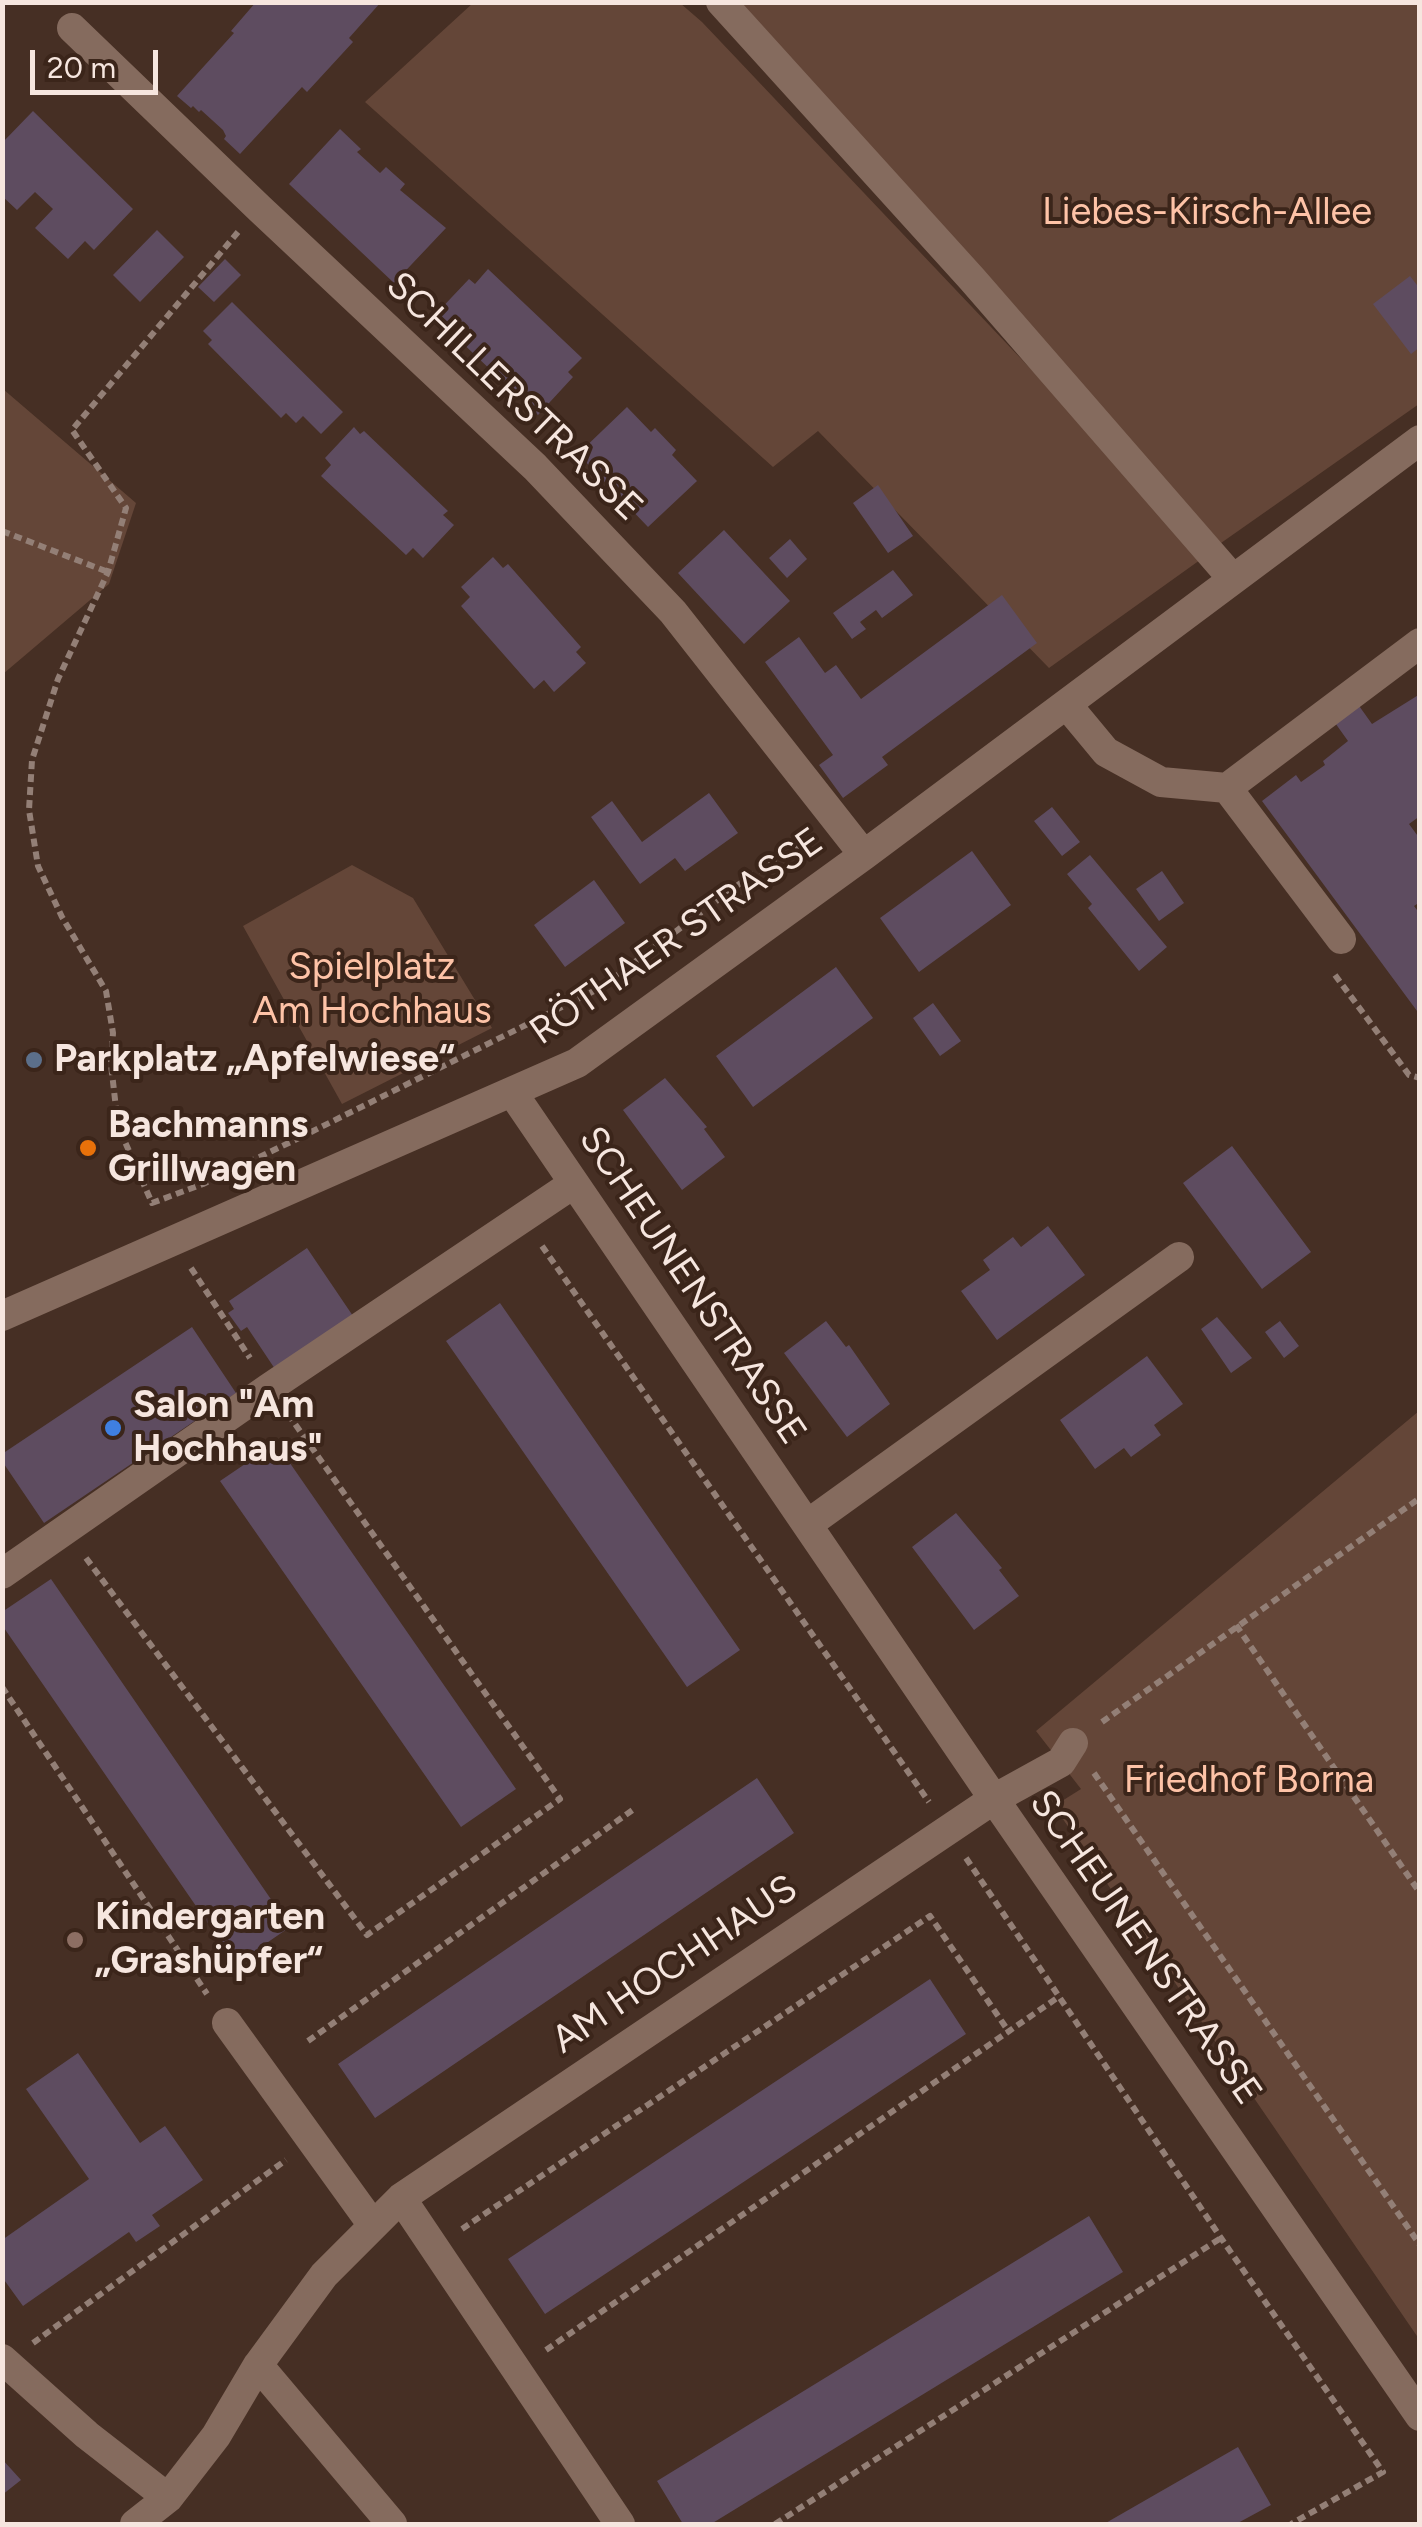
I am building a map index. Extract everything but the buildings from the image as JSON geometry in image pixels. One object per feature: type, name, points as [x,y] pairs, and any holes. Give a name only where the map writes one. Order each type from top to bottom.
[{"type":"street","points":[[721,2],[972,279],[1232,580]]},
{"type":"street","name":"SCHILLERSTRASSE","points":[[72,28],[535,467],[673,612],[864,855]]},
{"type":"street","name":"RÖTHAER STRASSE","points":[[2,1316],[577,1063],[1419,443]]},
{"type":"street","points":[[1066,705],[1106,752],[1161,782],[1228,788],[1420,644]]},
{"type":"street","points":[[1228,788],[1342,939]]},
{"type":"street","name":"SCHEUNENSTRASSE","points":[[512,1092],[1420,2416]]},
{"type":"street","points":[[2,1574],[269,1388],[573,1184]]},
{"type":"street","points":[[808,1524],[1179,1257]]},
{"type":"street","name":"AM HOCHHAUS","points":[[135,2524],[168,2498],[216,2436],[258,2364],[324,2274],[401,2198],[994,1799],[1060,1762],[1073,1743]]},
{"type":"street","points":[[227,2023],[372,2224]]},
{"type":"street","points":[[401,2198],[620,2524]]},
{"type":"street","points":[[4,2361],[86,2435],[168,2498]]},
{"type":"street","points":[[258,2364],[392,2524]]},
{"type":"path","points":[[258,208],[72,430],[126,508],[108,572],[58,678],[32,760],[29,810],[38,866],[62,917],[106,990],[114,1033],[111,1064],[118,1126],[152,1203],[203,1184],[299,1138],[600,988],[750,876],[841,825]]},
{"type":"path","points":[[2,531],[108,572]]},
{"type":"path","points":[[1342,939],[1320,954],[1409,1075],[1420,1078]]},
{"type":"path","points":[[299,1138],[315,1177]]},
{"type":"path","points":[[65,1530],[367,1935],[560,1799],[269,1388],[174,1242]]},
{"type":"path","points":[[1420,1498],[1073,1743],[1420,2244]]},
{"type":"path","points":[[1236,1625],[1420,1893]]},
{"type":"path","points":[[2,1687],[193,1972]]},
{"type":"path","points":[[308,2041],[634,1809]]},
{"type":"path","points":[[434,2248],[930,1916],[1010,2032]]},
{"type":"path","points":[[517,2370],[1060,1996]]},
{"type":"path","points":[[4,2361],[312,2141]]},
{"type":"path","points":[[774,2524],[1222,2238]]},
{"type":"path","points":[[1291,2524],[1384,2472]]},
{"type":"green space","name":"Liebes-Kirsch-Allee","points":[[473,3],[680,3],[1207,555],[1049,668],[818,431],[773,467],[365,102]]},
{"type":"green space","name":"Liebes-Kirsch-Allee","points":[[735,3],[1419,3],[1419,404],[1221,543]]},
{"type":"green space","points":[[3,389],[136,503],[109,584],[3,674]]},
{"type":"green space","name":"Spielplatz Am Hochhaus","points":[[352,865],[413,898],[492,1028],[342,1104],[243,926]]},
{"type":"green space","name":"Friedhof Borna","points":[[1419,1411],[1419,2339],[1054,1806],[1081,1789],[1036,1731]]},
{"type":"place","name":"Parkplatz „Apfelwiese“","points":[[34,1060]]},
{"type":"place","name":"Bachmanns Grillwagen","points":[[88,1148]]},
{"type":"place","name":"Salon \"Am Hochhaus\"","points":[[113,1428]]},
{"type":"place","name":"Kindergarten „Grashüpfer“","points":[[75,1940]]}]
